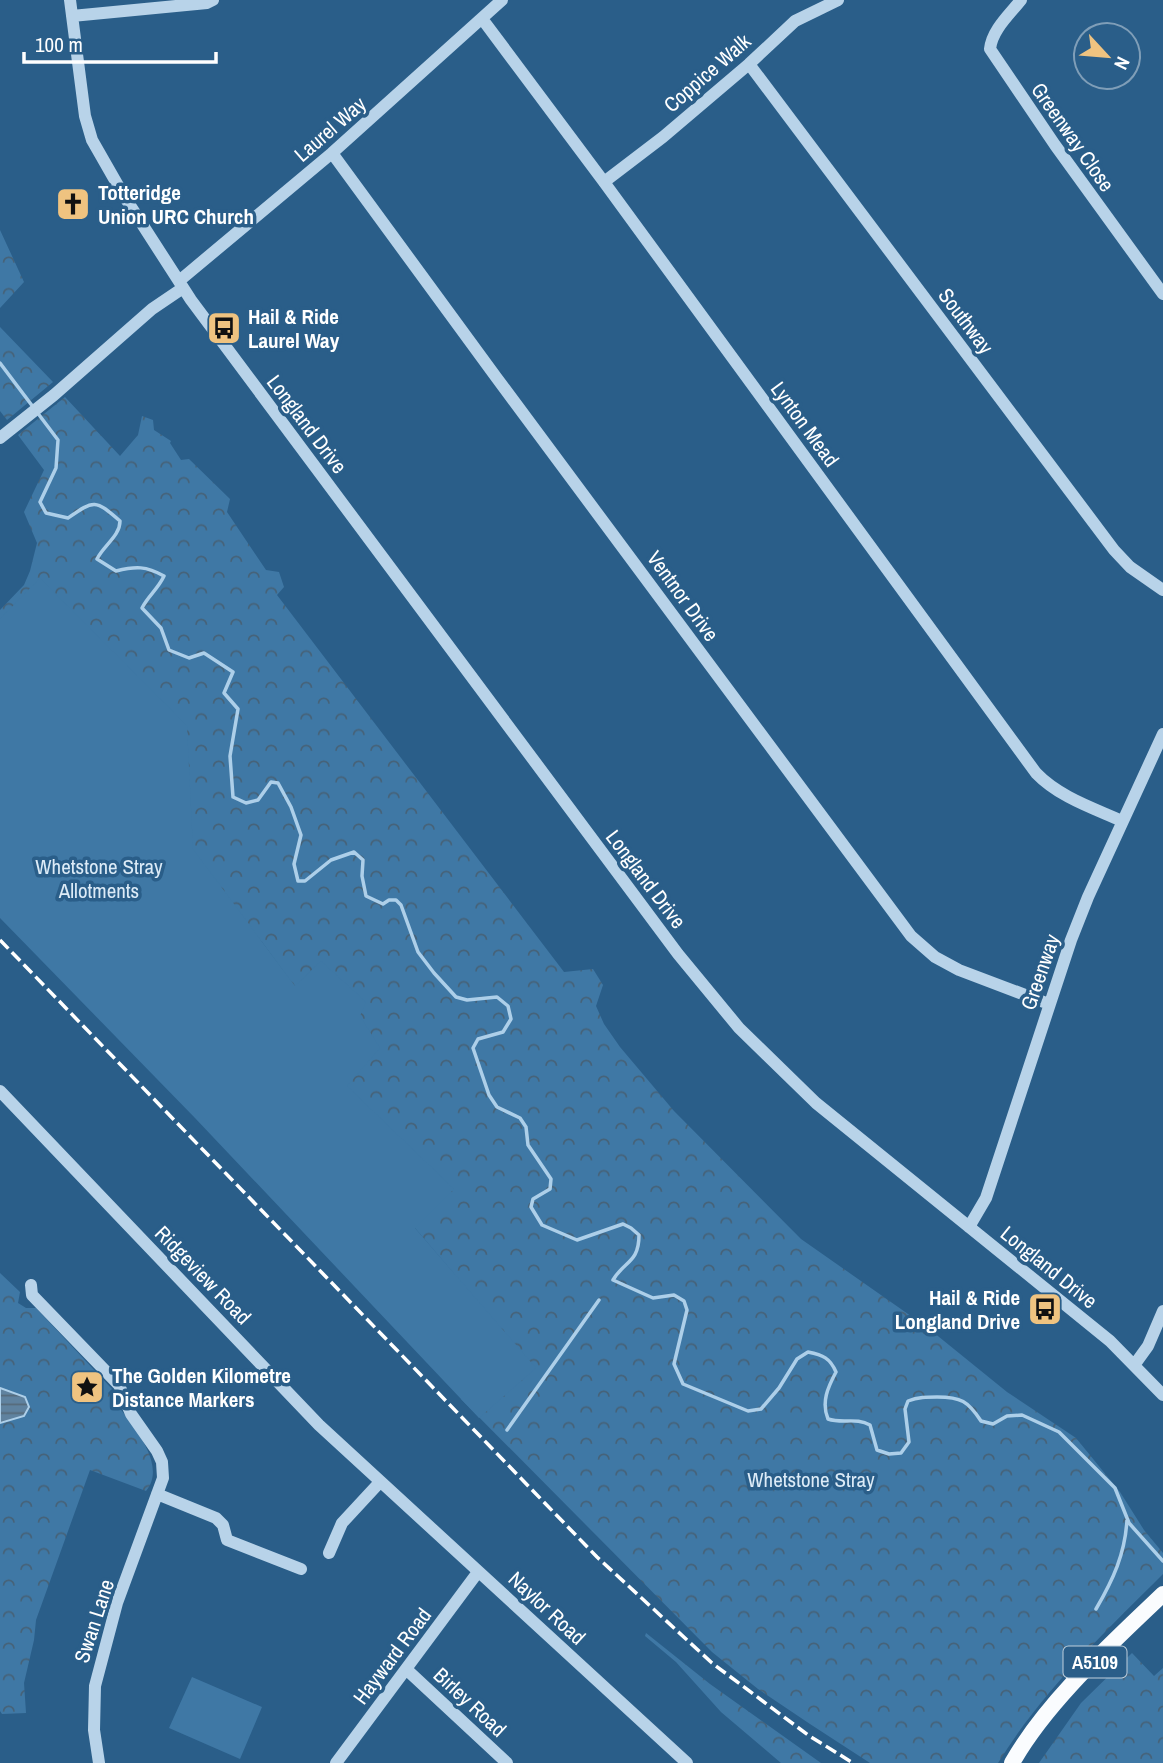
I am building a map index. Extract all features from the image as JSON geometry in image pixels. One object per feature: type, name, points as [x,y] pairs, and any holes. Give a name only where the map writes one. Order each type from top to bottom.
[{"type":"main road","name":"A5109","points":[[1012,1763],[1033,1729],[1053,1706],[1161,1596]]},
{"type":"street","name":"Longland Drive","points":[[70,0],[85,116],[92,140],[124,196],[191,300],[713,998],[784,1074],[816,1103],[1110,1341],[1163,1395]]},
{"type":"street","points":[[72,16],[206,3],[212,0]]},
{"type":"street","name":"Laurel Way","points":[[0,438],[54,395],[483,20],[502,0]]},
{"type":"street","name":"Coppice Walk","points":[[604,182],[663,137],[795,21],[838,0]]},
{"type":"street","name":"Greenway Close","points":[[1021,0],[991,39],[990,49],[1047,134],[1161,286]]},
{"type":"street","name":"Lynton Mead","points":[[483,20],[1036,773],[1045,783],[1065,795],[1122,821]]},
{"type":"street","name":"Southway","points":[[749,64],[1114,550],[1130,567],[1163,590]]},
{"type":"street","name":"Ventnor Drive","points":[[332,152],[911,936],[935,957],[959,970],[1049,1004]]},
{"type":"street","name":"Greenway","points":[[968,1227],[986,1198],[1049,1004],[1088,897],[1163,734]]},
{"type":"street","name":"Ridgeview Road","points":[[0,1091],[319,1425],[380,1482]]},
{"type":"street","name":"Swan Lane","points":[[31,1285],[32,1294],[119,1385],[131,1414],[162,1462],[163,1478],[117,1603],[94,1686],[94,1730],[99,1763]]},
{"type":"street","points":[[1135,1364],[1148,1346],[1163,1311]]},
{"type":"street","points":[[329,1553],[342,1523],[380,1482]]},
{"type":"street","name":"Naylor Road","points":[[380,1482],[687,1763]]},
{"type":"street","points":[[157,1494],[216,1518],[223,1525],[228,1540],[301,1569]]},
{"type":"street","name":"Hayward Road","points":[[336,1763],[478,1572]]},
{"type":"street","name":"Birley Road","points":[[406,1670],[507,1763]]},
{"type":"green space","points":[[0,230],[24,282],[0,308]]},
{"type":"green space","points":[[0,327],[53,382],[7,420],[0,411]]},
{"type":"green space","name":"Whetstone Stray","points":[[65,397],[120,456],[138,435],[142,416],[153,420],[154,430],[171,441],[181,460],[189,459],[230,499],[227,512],[266,570],[279,572],[284,587],[277,595],[564,972],[593,969],[603,985],[596,1006],[604,1024],[674,1111],[801,1239],[928,1328],[1007,1392],[1076,1438],[1120,1492],[1144,1530],[1163,1553],[1163,1574],[1054,1687],[998,1763],[870,1763],[758,1689],[712,1652],[461,1399],[465,1378],[455,1275],[415,1228],[348,1108],[295,987],[262,942],[0,650],[0,610],[24,585],[37,543],[24,512],[44,470],[18,435]]},
{"type":"green space","name":"Whetstone Stray Allotments","points":[[40,578],[187,726],[193,849],[295,986],[321,961],[366,1002],[360,1016],[380,1048],[347,1086],[454,1189],[415,1228],[536,1368],[479,1418],[195,1118],[0,918],[0,619]]},
{"type":"green space","points":[[0,1273],[20,1292],[18,1303],[26,1308],[36,1308],[112,1389],[108,1393],[142,1440],[153,1467],[152,1479],[146,1491],[90,1470],[36,1620],[24,1683],[26,1713],[2,1714],[0,1711]]},
{"type":"green space","points":[[646,1633],[710,1684],[821,1763],[781,1763],[721,1712],[676,1662],[645,1636]]},
{"type":"green space","points":[[1132,1653],[1154,1676],[1163,1668],[1163,1763],[1039,1763],[1081,1703]]},
{"type":"green space","points":[[192,1677],[262,1707],[240,1759],[169,1728]]},
{"type":"shaded area","points":[[0,1388],[25,1397],[29,1407],[24,1416],[0,1423]]},
{"type":"waterway","points":[[0,363],[58,440],[56,468],[40,502],[46,513],[68,518],[94,504],[112,514],[120,521],[119,526],[115,536],[97,559],[116,571],[141,568],[164,576],[142,608],[161,628],[169,650],[189,658],[204,653],[233,672],[224,693],[238,709],[230,756],[233,797],[246,803],[258,800],[271,782],[278,783],[291,807],[301,835],[294,864],[298,881],[305,881],[331,860],[354,852],[363,860],[362,876],[366,896],[383,904],[396,900],[401,905],[418,952],[456,997],[467,1000],[497,997],[508,1006],[511,1019],[503,1032],[478,1039],[473,1048],[489,1095],[497,1107],[520,1118],[526,1127],[528,1145],[551,1179],[550,1189],[533,1199],[531,1207],[542,1225],[577,1240],[623,1224],[639,1235],[634,1257],[613,1280],[653,1298],[674,1295],[684,1301],[687,1310],[674,1364],[683,1384],[748,1411],[761,1409],[779,1388],[797,1359],[808,1352],[818,1354],[828,1360],[836,1372],[825,1401],[828,1419],[860,1421],[870,1425],[877,1450],[889,1454],[901,1453],[909,1442],[905,1409],[908,1401],[933,1397],[958,1399],[968,1405],[981,1421],[993,1424],[1007,1416],[1022,1415],[1059,1432],[1115,1488],[1129,1523],[1163,1561]]},
{"type":"waterway","points":[[507,1430],[599,1300]]},
{"type":"waterway","points":[[1096,1609],[1117,1566],[1124,1544],[1127,1520]]},
{"type":"railway","points":[[0,940],[597,1557],[712,1663],[808,1735],[853,1763]]},
{"type":"place","name":"Totteridge Union URC Church","points":[[73,204]]},
{"type":"place","name":"Hail & Ride Laurel Way","points":[[224,328]]},
{"type":"place","name":"Hail & Ride Longland Drive","points":[[1045,1309]]},
{"type":"place","name":"The Golden Kilometre Distance Markers","points":[[87,1387]]}]
